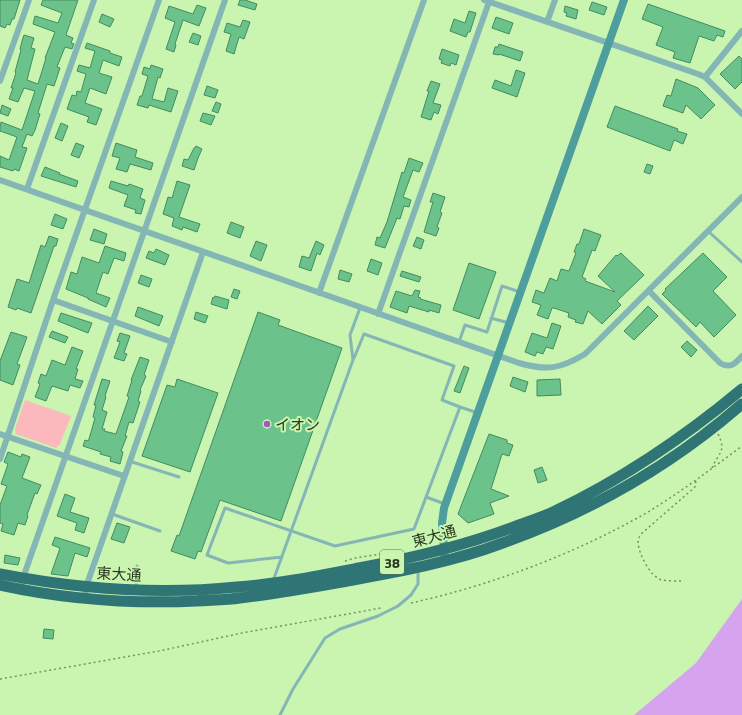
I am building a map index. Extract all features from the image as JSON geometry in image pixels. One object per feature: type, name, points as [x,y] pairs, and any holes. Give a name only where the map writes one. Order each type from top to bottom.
[{"type":"highway","name":"東大通","points":[[0,585],[21,589],[85,593],[159,602],[239,599],[308,588],[418,567],[552,513],[622,476],[667,448],[706,420],[742,390]]},
{"type":"highway","name":"東大通","points":[[0,574],[85,593],[136,590],[159,591],[237,588],[307,578],[499,545],[556,523],[628,486],[672,458],[715,427],[742,404]]},
{"type":"street","points":[[0,81],[29,0]]},
{"type":"street","points":[[27,189],[94,0]]},
{"type":"street","points":[[0,459],[53,300],[159,0]]},
{"type":"street","points":[[21,589],[23,578],[65,456],[225,0]]},
{"type":"street","points":[[318,293],[424,0]]},
{"type":"street","points":[[547,22],[555,0]]},
{"type":"street","points":[[445,555],[442,536],[442,523],[446,504],[624,0]]},
{"type":"street","points":[[378,314],[486,1],[705,77],[742,114]]},
{"type":"street","points":[[705,77],[742,31]]},
{"type":"street","points":[[0,180],[519,363],[533,367],[547,368],[563,366],[585,354],[742,197]]},
{"type":"street","points":[[85,593],[129,461],[203,252]]},
{"type":"street","points":[[649,291],[720,363],[725,366],[730,366],[742,356]]},
{"type":"street","points":[[53,300],[172,342]]},
{"type":"street","points":[[0,434],[124,476]]},
{"type":"lane","points":[[708,231],[742,262]]},
{"type":"lane","points":[[459,342],[465,325],[487,332],[502,286],[521,292]]},
{"type":"lane","points":[[353,360],[350,335],[360,308]]},
{"type":"lane","points":[[491,318],[510,324]]},
{"type":"lane","points":[[273,583],[353,360],[364,334],[454,366],[442,400],[478,413]]},
{"type":"lane","points":[[282,557],[228,563],[207,555],[225,508],[335,546],[414,529],[460,407]]},
{"type":"lane","points":[[129,461],[179,477]]},
{"type":"lane","points":[[426,497],[446,504]]},
{"type":"lane","points":[[112,514],[160,531]]},
{"type":"lane","points":[[136,590],[137,566]]},
{"type":"lane","points":[[280,715],[293,689],[325,638],[340,629],[378,616],[398,606],[411,595],[418,584],[418,567]]},
{"type":"path","points":[[712,468],[714,461],[722,450],[722,442],[718,434]]},
{"type":"path","points":[[398,606],[452,593],[505,577],[608,533],[648,512],[696,480],[742,446]]},
{"type":"path","points":[[681,581],[662,580],[655,577],[644,561],[638,545],[638,540],[641,534],[694,488],[696,480]]},
{"type":"path","points":[[425,547],[431,539],[442,536]]},
{"type":"path","points":[[341,562],[386,553]]},
{"type":"path","points":[[0,679],[158,651],[242,633],[382,608]]},
{"type":"shaded area","points":[[25,400],[71,416],[60,444],[56,448],[16,434],[15,429]]},
{"type":"shaded area","points":[[742,599],[742,715],[634,715],[696,663]]},
{"type":"building","points":[[0,0],[20,0],[14,19],[12,19],[10,25],[7,24],[5,28],[0,26]]},
{"type":"building","points":[[43,0],[78,0],[66,35],[73,38],[71,43],[74,44],[72,49],[65,47],[57,67],[60,68],[54,86],[47,84],[38,113],[40,114],[35,130],[32,136],[27,134],[22,147],[27,148],[19,171],[14,169],[13,171],[0,167],[0,156],[9,160],[17,137],[0,131],[1,122],[22,130],[35,91],[24,88],[18,102],[9,99],[13,88],[11,88],[16,73],[22,41],[24,35],[34,38],[31,48],[35,49],[27,80],[38,84],[45,58],[55,32],[33,24],[35,16],[58,23],[62,13],[41,5]]},
{"type":"building","points":[[240,0],[257,4],[255,10],[238,5]]},
{"type":"building","points":[[592,2],[607,7],[604,15],[589,10]]},
{"type":"building","points":[[648,4],[725,31],[723,37],[717,35],[714,41],[699,36],[690,63],[673,58],[675,52],[656,45],[663,27],[642,19]]},
{"type":"building","points":[[197,5],[206,8],[199,26],[183,20],[175,44],[174,52],[166,49],[175,22],[165,18],[169,6],[193,14]]},
{"type":"building","points":[[565,6],[578,10],[576,19],[566,16],[567,13],[564,12]]},
{"type":"building","points":[[469,11],[476,13],[470,32],[468,32],[466,37],[450,31],[454,19],[465,23]]},
{"type":"building","points":[[102,14],[114,19],[110,27],[99,22]]},
{"type":"building","points":[[496,17],[513,23],[509,34],[492,28]]},
{"type":"building","points":[[243,20],[250,22],[244,39],[239,37],[234,54],[226,51],[231,34],[224,32],[227,23],[240,27]]},
{"type":"building","points":[[193,33],[201,36],[198,45],[189,42]]},
{"type":"building","points":[[87,43],[122,57],[119,66],[103,60],[99,73],[112,77],[106,94],[90,88],[85,103],[102,109],[96,125],[87,122],[89,117],[67,109],[72,95],[76,96],[77,91],[81,92],[86,74],[77,71],[79,65],[90,68],[95,51],[85,48]]},
{"type":"building","points":[[499,44],[523,52],[520,61],[499,54],[493,54],[495,47],[498,47]]},
{"type":"building","points":[[442,49],[459,55],[456,65],[451,63],[450,66],[441,63],[442,60],[439,59]]},
{"type":"building","points":[[739,56],[742,59],[742,82],[735,89],[720,74]]},
{"type":"building","points":[[151,65],[163,69],[160,78],[158,77],[152,99],[164,102],[168,88],[178,91],[171,112],[149,105],[148,108],[137,105],[140,96],[142,96],[148,76],[142,74],[144,67],[150,69]]},
{"type":"building","points":[[516,70],[525,73],[517,97],[492,88],[495,80],[511,86]]},
{"type":"building","points":[[676,79],[698,88],[715,105],[701,119],[686,105],[683,113],[663,106],[667,95],[671,96]]},
{"type":"building","points":[[431,81],[440,84],[433,103],[441,105],[438,114],[434,112],[431,120],[421,117]]},
{"type":"building","points":[[207,86],[218,90],[215,98],[204,95]]},
{"type":"building","points":[[216,102],[221,104],[218,113],[212,111]]},
{"type":"building","points":[[2,105],[11,109],[8,116],[0,113]]},
{"type":"building","points":[[615,106],[678,129],[677,131],[687,134],[683,144],[674,140],[670,151],[607,127]]},
{"type":"building","points":[[203,113],[215,116],[211,125],[200,121]]},
{"type":"building","points":[[61,123],[68,126],[62,141],[55,138]]},
{"type":"building","points":[[76,143],[84,146],[79,158],[71,155]]},
{"type":"building","points":[[116,143],[137,150],[135,157],[153,163],[151,170],[130,164],[127,172],[116,169],[120,158],[112,156]]},
{"type":"building","points":[[196,146],[202,149],[194,170],[182,166],[184,159],[188,160]]},
{"type":"building","points":[[409,158],[423,163],[419,172],[413,170],[403,197],[411,200],[409,207],[404,206],[400,219],[397,218],[385,248],[375,245],[377,237],[380,238],[387,222],[402,172],[404,173]]},
{"type":"building","points":[[647,164],[653,166],[650,174],[644,172]]},
{"type":"building","points":[[45,167],[78,181],[76,187],[41,176]]},
{"type":"building","points":[[111,181],[128,186],[129,184],[143,189],[140,198],[145,200],[141,214],[135,213],[136,210],[124,206],[128,195],[109,188]]},
{"type":"building","points":[[177,181],[190,185],[179,217],[200,224],[197,232],[183,227],[182,230],[172,226],[174,218],[163,214],[168,197],[172,198]]},
{"type":"building","points":[[433,193],[445,197],[440,212],[442,213],[437,227],[439,228],[436,236],[424,232],[433,202],[430,202]]},
{"type":"building","points":[[55,214],[67,219],[63,229],[51,225]]},
{"type":"building","points":[[231,222],[244,227],[240,238],[227,233]]},
{"type":"building","points":[[94,229],[107,234],[104,244],[90,240]]},
{"type":"building","points":[[584,229],[601,235],[595,251],[592,250],[582,277],[586,279],[585,281],[615,292],[598,276],[616,255],[617,256],[621,253],[644,275],[617,301],[621,305],[602,324],[588,311],[583,324],[575,322],[576,320],[568,317],[569,313],[554,308],[552,308],[548,319],[537,315],[541,305],[532,302],[536,290],[544,293],[550,278],[557,281],[561,269],[569,271],[576,253],[574,252],[577,244],[579,244]]},
{"type":"building","points":[[49,236],[58,239],[56,246],[54,246],[31,313],[17,308],[16,310],[8,307],[17,279],[29,283],[41,245],[45,247]]},
{"type":"building","points":[[417,237],[424,240],[421,249],[413,246]]},
{"type":"building","points":[[256,241],[267,245],[261,261],[250,256]]},
{"type":"building","points":[[316,241],[324,245],[320,255],[317,253],[311,271],[299,267],[302,256],[309,258]]},
{"type":"building","points":[[105,246],[126,253],[124,261],[114,258],[108,274],[103,272],[96,293],[110,298],[106,307],[66,289],[71,272],[77,274],[82,257],[99,263]]},
{"type":"building","points":[[156,249],[169,255],[165,265],[146,258],[149,251],[154,253]]},
{"type":"building","points":[[703,253],[727,277],[713,291],[736,315],[714,337],[700,322],[696,327],[662,294],[666,290],[665,289]]},
{"type":"building","points":[[371,259],[382,263],[378,275],[367,271]]},
{"type":"building","points":[[469,263],[496,272],[479,319],[453,310]]},
{"type":"building","points":[[340,270],[352,274],[349,282],[338,279]]},
{"type":"building","points":[[402,271],[421,277],[419,282],[400,276]]},
{"type":"building","points":[[141,275],[152,279],[149,287],[138,283]]},
{"type":"building","points":[[234,289],[240,291],[237,299],[231,297]]},
{"type":"building","points":[[415,290],[420,291],[418,297],[421,298],[420,299],[441,305],[439,313],[429,310],[429,312],[409,306],[407,313],[390,307],[396,291],[412,296]]},
{"type":"building","points":[[215,296],[229,300],[227,309],[211,304],[213,297],[214,298]]},
{"type":"building","points":[[648,306],[658,316],[634,340],[624,331]]},
{"type":"building","points":[[138,307],[163,316],[159,326],[135,316]]},
{"type":"building","points":[[196,312],[208,316],[205,323],[194,319]]},
{"type":"building","name":"イオン","points":[[258,312],[280,320],[278,325],[342,348],[281,521],[220,500],[201,552],[198,551],[195,559],[171,551],[177,535],[179,536]]},
{"type":"building","points":[[61,313],[92,323],[88,333],[58,321]]},
{"type":"building","points":[[552,323],[561,326],[553,349],[546,347],[543,354],[537,352],[535,356],[525,352],[532,333],[547,338]]},
{"type":"building","points":[[52,331],[68,337],[65,343],[49,337]]},
{"type":"building","points":[[11,332],[27,337],[17,364],[20,365],[13,385],[0,380],[0,361]]},
{"type":"building","points":[[120,333],[130,336],[124,353],[127,354],[124,361],[114,358],[120,342],[117,341]]},
{"type":"building","points":[[687,341],[697,350],[691,357],[681,347]]},
{"type":"building","points":[[72,347],[83,351],[76,369],[78,369],[75,379],[83,381],[80,388],[70,385],[68,391],[52,386],[46,401],[35,397],[40,384],[38,383],[41,374],[46,376],[52,360],[65,365]]},
{"type":"building","points":[[140,357],[149,360],[144,375],[146,376],[140,390],[138,401],[140,402],[133,423],[129,422],[125,436],[127,436],[121,451],[123,452],[120,464],[110,461],[111,457],[100,454],[101,452],[83,446],[85,440],[88,441],[89,439],[95,418],[93,417],[96,405],[94,405],[102,379],[110,381],[102,410],[107,412],[102,429],[105,429],[104,431],[116,434],[129,397],[127,396],[131,380]]},
{"type":"building","points":[[464,366],[469,368],[460,393],[454,391]]},
{"type":"building","points":[[513,377],[528,382],[525,392],[510,386]]},
{"type":"building","points":[[177,379],[218,393],[190,472],[142,456],[167,385],[175,387]]},
{"type":"building","points":[[560,379],[561,395],[537,396],[537,380]]},
{"type":"building","points":[[489,434],[507,440],[507,443],[513,445],[509,456],[502,454],[491,489],[509,496],[490,503],[494,514],[468,523],[458,514]]},
{"type":"building","points":[[8,452],[21,457],[22,454],[30,457],[22,478],[41,485],[37,494],[35,493],[25,525],[18,523],[14,535],[1,531],[3,524],[0,523],[0,505],[7,486],[1,484],[8,464],[4,462]]},
{"type":"building","points":[[542,467],[547,480],[538,483],[534,470]]},
{"type":"building","points":[[65,494],[75,498],[70,512],[89,518],[84,533],[75,530],[77,523],[57,516]]},
{"type":"building","points":[[117,523],[130,527],[124,543],[111,539]]},
{"type":"building","points":[[55,537],[90,548],[87,557],[75,553],[68,576],[51,574],[60,548],[52,545]]},
{"type":"building","points":[[5,555],[20,558],[18,565],[4,563]]},
{"type":"building","points":[[44,629],[54,630],[53,639],[43,638]]},
{"type":"place","name":"イオン","points":[[267,424]]}]
